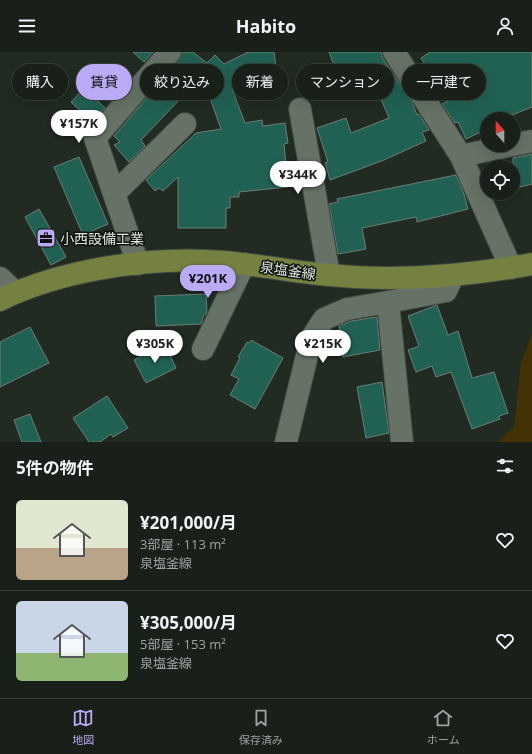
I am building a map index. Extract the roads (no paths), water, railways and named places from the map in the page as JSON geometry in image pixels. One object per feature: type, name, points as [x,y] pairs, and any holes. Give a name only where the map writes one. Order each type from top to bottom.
[{"type":"main road","name":"泉塩釜線","points":[[5,290],[77,273],[138,264],[206,261],[244,264],[329,275],[375,278],[453,276],[532,264]]},
{"type":"street","points":[[138,264],[95,138],[170,52]]},
{"type":"street","points":[[401,55],[461,156],[511,268]]},
{"type":"street","points":[[300,109],[329,275]]},
{"type":"street","points":[[114,194],[185,124]]},
{"type":"street","points":[[520,143],[532,141]]},
{"type":"street","points":[[461,156],[480,152]]},
{"type":"street","points":[[203,349],[244,264]]},
{"type":"street","points":[[286,442],[311,339],[324,319],[347,309],[446,291],[453,276]]},
{"type":"street","points":[[388,302],[402,442]]},
{"type":"place","name":"小西設備工業","points":[[46,238]]}]
